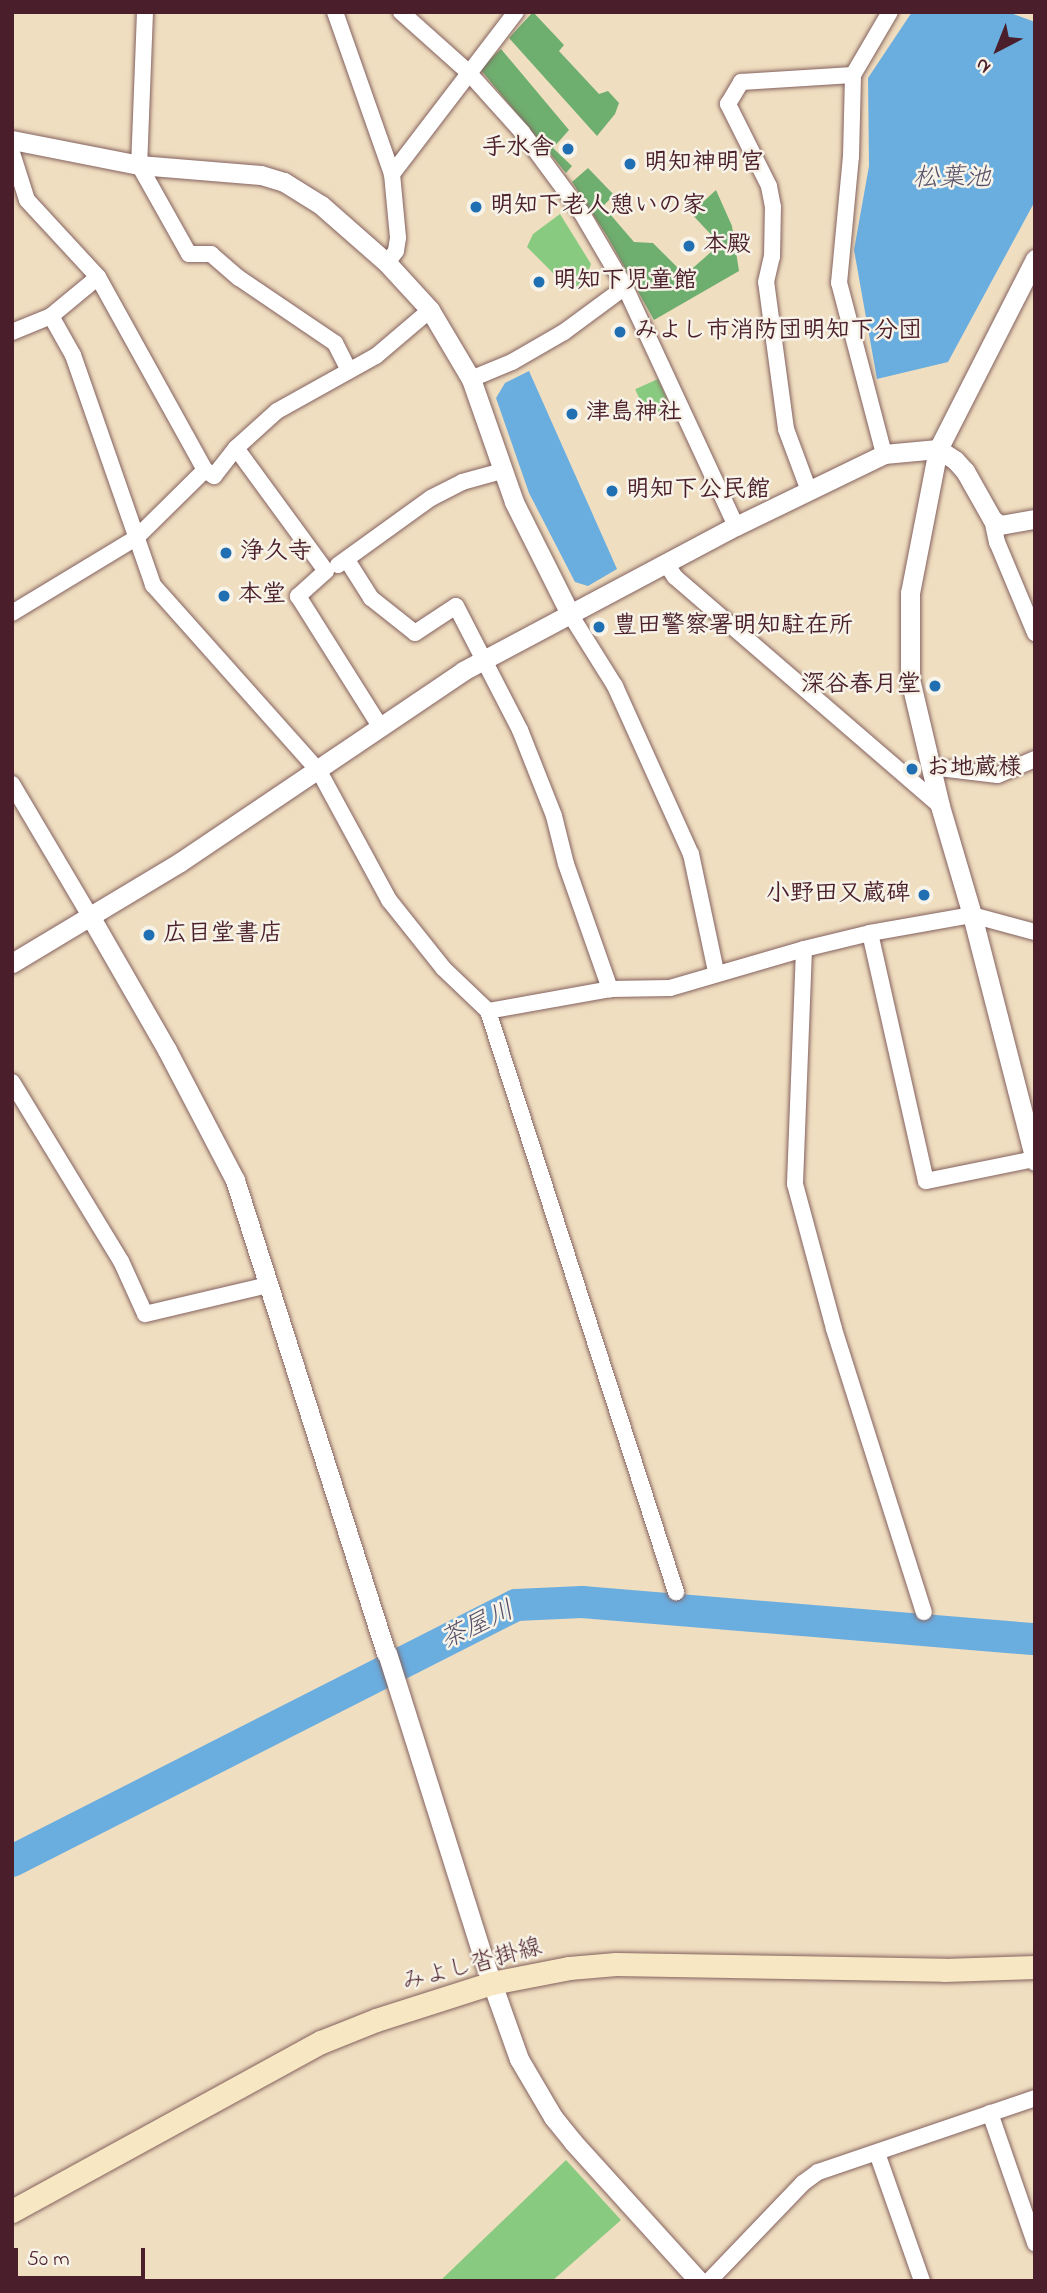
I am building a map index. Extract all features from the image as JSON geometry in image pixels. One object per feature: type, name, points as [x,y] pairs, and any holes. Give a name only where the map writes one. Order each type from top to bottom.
[{"type":"main road","name":"みよし沓掛線","points":[[12,2211],[321,2042],[376,2020],[492,1983],[569,1968],[616,1964],[944,1970],[1035,1967]]},
{"type":"street","points":[[145,12],[139,165],[188,254],[211,254],[239,278],[335,343],[348,368]]},
{"type":"street","points":[[335,12],[392,174],[398,238],[396,250],[387,263]]},
{"type":"street","points":[[401,12],[468,72],[522,132],[580,212],[625,287],[736,526]]},
{"type":"street","points":[[392,174],[516,12]]},
{"type":"street","points":[[884,454],[839,284],[851,157],[853,75],[890,12]]},
{"type":"street","points":[[808,491],[786,429],[766,282],[772,257],[772,206],[769,186],[728,104],[741,82],[853,75]]},
{"type":"street","points":[[12,140],[139,165],[232,171],[284,182],[321,205],[387,263],[430,310],[471,379],[502,471],[570,614],[615,686],[691,854],[716,972]]},
{"type":"street","points":[[12,153],[27,201],[98,277],[205,470],[214,476],[236,448],[277,411],[348,368],[376,356],[430,310]]},
{"type":"street","points":[[870,933],[926,1181],[1034,1160],[972,915],[940,806],[910,679],[910,593],[938,449],[1035,258]]},
{"type":"street","points":[[12,332],[51,316],[98,277]]},
{"type":"street","points":[[471,379],[512,362],[564,332],[625,287]]},
{"type":"street","points":[[51,316],[73,355],[153,585],[319,771],[389,900],[443,968],[488,1011],[676,1592]]},
{"type":"street","points":[[236,448],[326,571]]},
{"type":"street","points":[[12,963],[319,771],[484,659],[736,526],[884,454],[938,449],[955,460],[965,471],[992,519],[997,542],[1035,633]]},
{"type":"street","points":[[12,613],[136,538],[205,470]]},
{"type":"street","points":[[381,728],[298,596],[326,571],[347,560],[431,498],[462,482],[502,471]]},
{"type":"street","points":[[992,519],[1000,525],[1035,519]]},
{"type":"street","points":[[347,560],[371,598],[415,633],[456,606],[520,730],[555,816],[566,864],[610,989]]},
{"type":"street","points":[[666,565],[675,577],[940,806]]},
{"type":"street","points":[[931,767],[998,775],[1035,759]]},
{"type":"street","points":[[12,784],[167,1050],[235,1180],[492,1983],[519,2059],[553,2118],[699,2281]]},
{"type":"street","points":[[488,1011],[610,989],[670,988],[716,972],[870,933],[972,915],[1035,932]]},
{"type":"street","points":[[804,949],[795,1184],[834,1329],[924,1612]]},
{"type":"street","points":[[12,1082],[121,1261],[145,1314],[268,1285]]},
{"type":"street","points":[[709,2281],[803,2183],[818,2172],[1035,2098]]},
{"type":"street","points":[[990,2113],[1035,2243]]},
{"type":"street","points":[[877,2152],[922,2281]]},
{"type":"green space","points":[[533,12],[564,45],[559,51],[599,94],[608,91],[619,103],[615,114],[597,136],[509,38]]},
{"type":"green space","points":[[501,49],[569,130],[553,148],[572,166],[566,173],[480,69]]},
{"type":"green space","points":[[588,168],[614,195],[603,206],[634,242],[653,243],[685,275],[720,244],[684,206],[694,191],[703,202],[716,190],[732,226],[739,271],[654,320],[607,236],[572,182]]},
{"type":"green space","points":[[560,214],[591,264],[582,289],[570,290],[527,247],[533,234]]},
{"type":"green space","points":[[658,379],[670,406],[647,417],[635,389]]},
{"type":"green space","points":[[566,2160],[621,2220],[552,2281],[440,2281]]},
{"type":"water","name":"松葉池","points":[[912,12],[1008,12],[1035,22],[1035,201],[948,362],[877,379],[854,250],[869,166],[868,78]]},
{"type":"water","points":[[529,371],[617,569],[588,586],[575,582],[529,493],[496,398],[505,383]]},
{"type":"waterway","name":"茶屋川","points":[[12,1861],[516,1605],[582,1602],[1035,1639]]},
{"type":"place","name":"手水舎","points":[[568,149]]},
{"type":"place","name":"明知神明宮","points":[[630,164]]},
{"type":"place","name":"明知下老人憩いの家","points":[[476,207]]},
{"type":"place","name":"本殿","points":[[689,246]]},
{"type":"place","name":"明知下児童館","points":[[539,282]]},
{"type":"place","name":"みよし市消防団明知下分団","points":[[620,332]]},
{"type":"place","name":"津島神社","points":[[572,414]]},
{"type":"place","name":"明知下公民館","points":[[612,491]]},
{"type":"place","name":"浄久寺","points":[[226,553]]},
{"type":"place","name":"本堂","points":[[224,596]]},
{"type":"place","name":"豊田警察署明知駐在所","points":[[599,627]]},
{"type":"place","name":"深谷春月堂","points":[[935,686]]},
{"type":"place","name":"お地蔵様","points":[[912,769]]},
{"type":"place","name":"小野田又蔵碑","points":[[924,895]]},
{"type":"place","name":"広目堂書店","points":[[149,935]]}]
